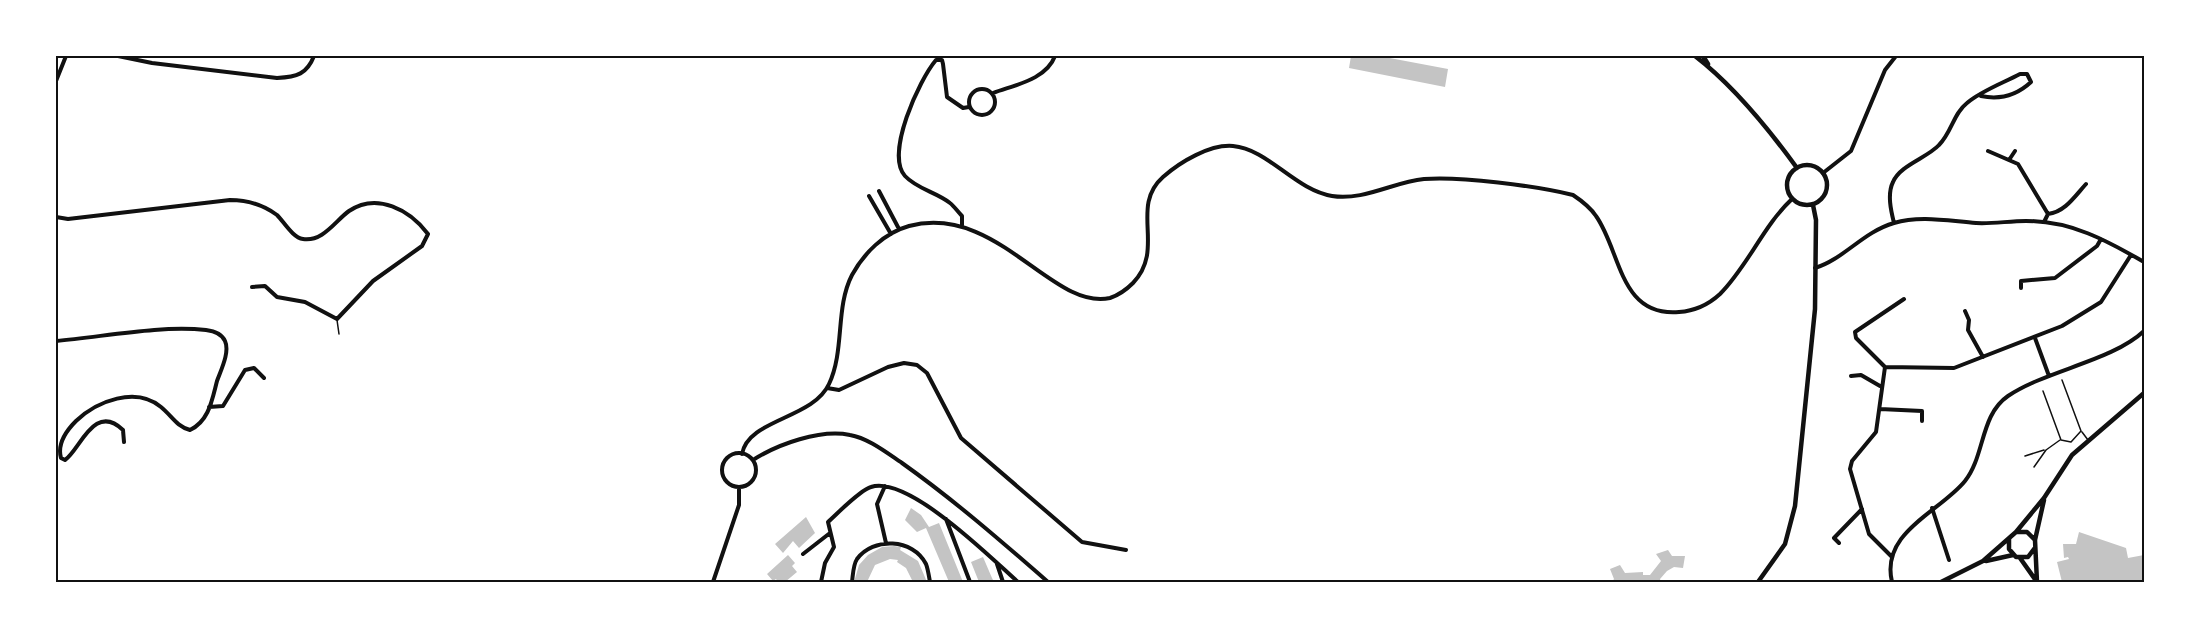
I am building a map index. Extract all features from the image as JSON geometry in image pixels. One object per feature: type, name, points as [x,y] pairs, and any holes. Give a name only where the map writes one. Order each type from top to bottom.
[{"type":"street","points":[[56,81],[66,56]]},
{"type":"street","points":[[118,56],[152,63],[277,78],[294,77],[307,71],[314,56]]},
{"type":"street","points":[[993,93],[1038,76],[1055,56]]},
{"type":"street","points":[[1695,56],[1709,66]]},
{"type":"street","points":[[1702,56],[1776,140],[1797,168]]},
{"type":"street","points":[[1823,173],[1851,150],[1885,70],[1896,56]]},
{"type":"street","points":[[962,225],[962,216],[950,203],[914,184],[904,175],[898,158],[914,94],[923,75],[936,60],[942,60],[947,97],[963,108],[969,107]]},
{"type":"street","points":[[1894,223],[1890,198],[1893,182],[1940,145],[1949,133],[1958,111],[1968,101],[2020,74],[2027,74],[2030,78],[2031,82],[2022,91],[2009,96],[1993,98],[1981,96]]},
{"type":"street","points":[[985,88],[993,93],[996,100],[989,114],[981,116],[969,107],[969,100],[978,89],[985,88]]},
{"type":"street","points":[[742,454],[743,445],[750,438],[813,404],[827,388],[836,363],[850,279],[871,249],[891,234],[899,229],[924,222],[962,225],[987,236],[1085,298],[1096,300],[1117,295],[1135,281],[1147,262],[1147,205],[1155,184],[1171,171],[1203,153],[1233,146],[1252,152],[1297,181],[1329,195],[1360,195],[1424,179],[1491,184],[1573,195],[1596,215],[1622,277],[1634,295],[1652,307],[1674,313],[1702,307],[1721,292],[1792,199]]},
{"type":"street","points":[[1988,152],[2018,164],[2048,214]]},
{"type":"street","points":[[2009,160],[2014,152]]},
{"type":"street","points":[[1808,165],[1823,173],[1826,178],[1827,192],[1813,205],[1801,205],[1792,199],[1787,182],[1797,168],[1808,165]]},
{"type":"street","points":[[2048,214],[2056,213],[2070,202],[2086,184]]},
{"type":"street","points":[[879,191],[899,229]]},
{"type":"street","points":[[869,196],[891,234]]},
{"type":"street","points":[[56,217],[68,219],[220,201],[247,200],[276,215],[296,236],[302,239],[320,236],[351,210],[375,202],[393,206],[408,214],[428,234],[426,240],[373,281],[337,319],[305,302],[277,297],[265,286],[252,287]]},
{"type":"street","points":[[1760,581],[1785,544],[1795,506],[1808,397],[1815,268],[1816,220],[1813,205]]},
{"type":"street","points":[[2044,222],[2048,214]]},
{"type":"street","points":[[1815,268],[1829,263],[1876,230],[1894,223],[1930,219],[1986,224],[2044,222],[2073,226],[2145,262]]},
{"type":"street","points":[[2021,288],[2021,280],[2055,279],[2097,246],[2101,239]]},
{"type":"street","points":[[1904,299],[1855,332],[1856,338],[1884,367],[1954,368],[2035,338],[2090,311],[2101,302],[2122,274],[2131,255]]},
{"type":"street","points":[[1965,310],[1969,320],[1968,330],[1983,357]]},
{"type":"street","points":[[56,341],[172,330],[208,330],[219,334],[226,342],[226,352],[210,407],[200,426],[190,430],[180,427],[151,400],[138,397],[116,399],[85,413],[68,429],[59,452],[61,458],[65,460],[71,456],[81,436],[93,427],[106,422],[117,424],[123,430],[124,442]]},
{"type":"street","points":[[1892,582],[1892,557],[1914,522],[1953,496],[1970,474],[1988,420],[2006,398],[2049,375],[2116,348],[2145,331]]},
{"type":"street","points":[[2035,338],[2049,375]]},
{"type":"street","points":[[827,388],[839,390],[888,367],[904,363],[917,365],[927,373],[944,410],[961,438],[1082,542],[1126,550]]},
{"type":"street","points":[[1884,367],[1876,432],[1850,465],[1869,534],[1892,557]]},
{"type":"street","points":[[210,407],[223,406],[245,370],[255,368],[264,378]]},
{"type":"street","points":[[1851,376],[1861,375],[1880,386]]},
{"type":"street","points":[[1941,582],[1983,561],[2016,532],[2044,498],[2066,463],[2089,440],[2145,393]]},
{"type":"street","points":[[1880,409],[1922,411],[1922,421]]},
{"type":"street","points":[[753,460],[816,436],[834,433],[863,439],[936,488],[1048,582]]},
{"type":"street","points":[[742,454],[753,460],[756,471],[753,480],[739,487],[725,479],[723,468],[727,459],[742,454]]},
{"type":"street","points":[[885,486],[877,504],[886,543]]},
{"type":"street","points":[[821,582],[825,563],[834,547],[828,522],[870,487],[885,486],[911,497],[946,518],[1018,582]]},
{"type":"street","points":[[713,582],[739,505],[739,487]]},
{"type":"street","points":[[2010,537],[2009,549],[2013,555],[2020,558],[2037,582],[2035,540],[2044,498]]},
{"type":"street","points":[[1932,508],[1949,560]]},
{"type":"street","points":[[1839,543],[1834,538],[1862,509]]},
{"type":"street","points":[[946,518],[970,582]]},
{"type":"street","points":[[2016,532],[2027,532],[2035,540]]},
{"type":"street","points":[[803,554],[830,533]]},
{"type":"street","points":[[852,582],[855,561],[870,546],[886,543],[912,548],[925,563],[930,582]]},
{"type":"street","points":[[2020,558],[2031,555],[2035,548]]},
{"type":"street","points":[[1983,561],[2013,555]]},
{"type":"street","points":[[997,563],[1003,582]]},
{"type":"lane","points":[[337,319],[339,334]]},
{"type":"lane","points":[[2062,380],[2081,431],[2089,440]]},
{"type":"lane","points":[[2043,391],[2061,440]]},
{"type":"lane","points":[[2025,456],[2046,450],[2061,440],[2071,442],[2081,431]]},
{"type":"lane","points":[[2034,467],[2046,450]]},
{"type":"building","points":[[1351,56],[1379,56],[1448,69],[1445,87],[1349,68]]},
{"type":"building","points":[[911,508],[921,515],[929,527],[939,523],[963,582],[949,582],[926,528],[917,532],[905,520]]},
{"type":"building","points":[[806,517],[815,533],[799,548],[793,541],[783,553],[775,544]]},
{"type":"building","points":[[2079,532],[2126,548],[2128,558],[2144,555],[2144,582],[2062,582],[2057,562],[2069,559],[2064,558],[2063,544],[2076,544]]},
{"type":"building","points":[[882,547],[901,547],[900,550],[918,561],[927,582],[913,582],[906,568],[897,562],[898,560],[890,559],[875,565],[867,582],[854,582],[859,565],[868,555]]},
{"type":"building","points":[[1668,550],[1672,556],[1685,556],[1683,568],[1674,567],[1667,571],[1660,579],[1661,582],[1612,582],[1614,579],[1610,569],[1620,565],[1625,573],[1643,572],[1643,575],[1650,575],[1661,561],[1656,554]]},
{"type":"building","points":[[788,555],[795,563],[792,566],[797,572],[785,582],[778,582],[776,579],[773,581],[767,574]]},
{"type":"building","points":[[983,557],[994,582],[979,582],[971,562]]}]
